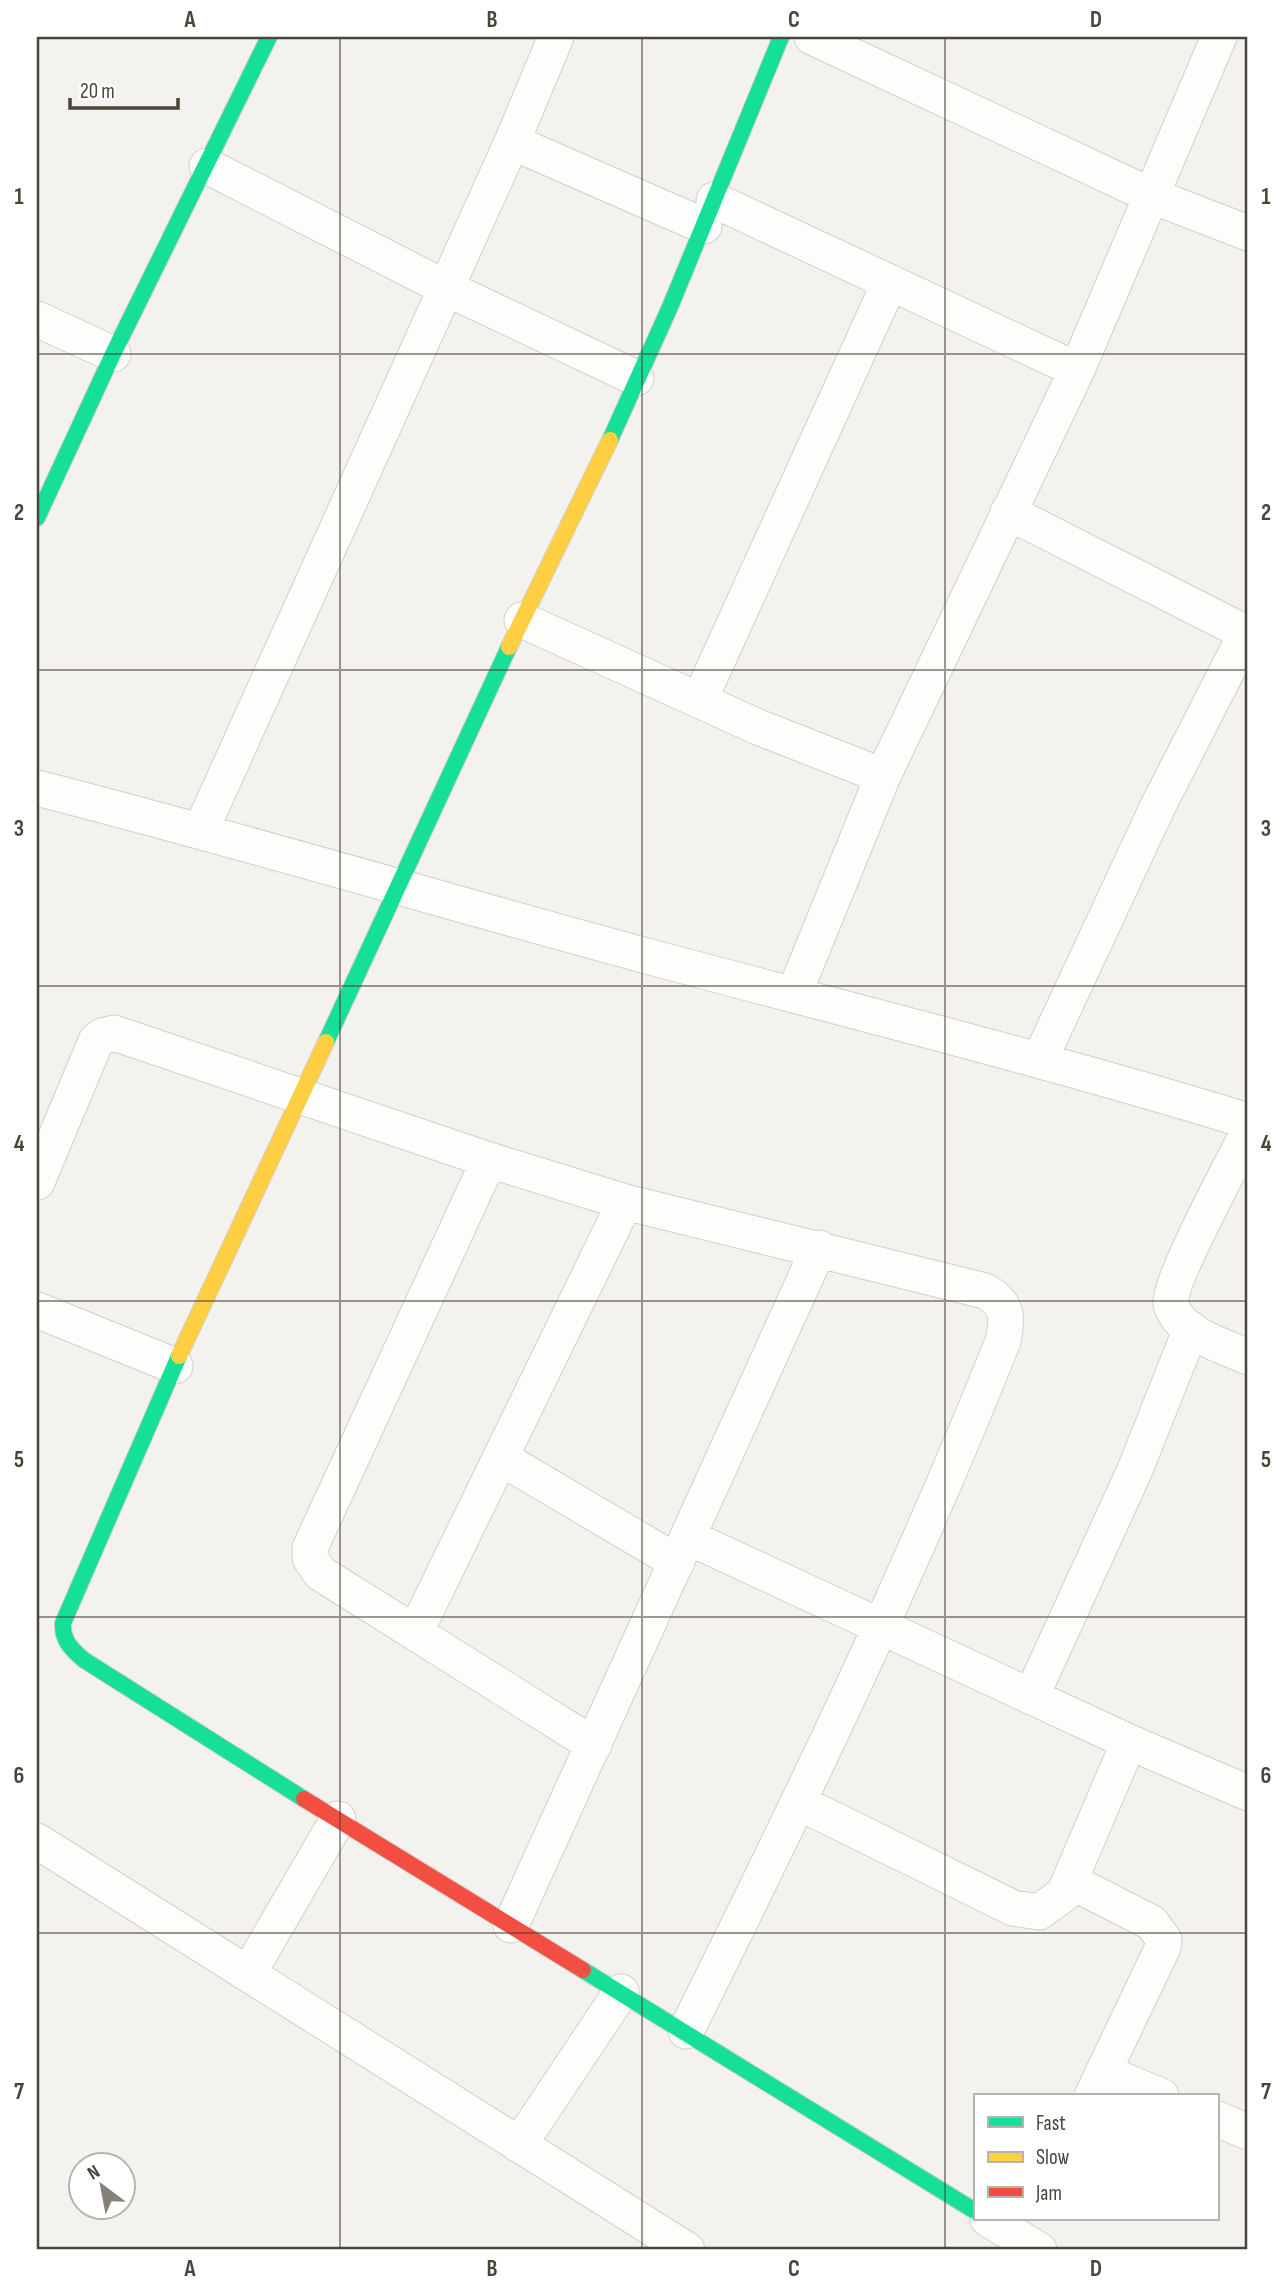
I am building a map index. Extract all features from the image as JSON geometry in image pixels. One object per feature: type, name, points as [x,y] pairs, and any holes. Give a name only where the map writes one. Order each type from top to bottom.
[{"type":"street","points":[[37,518],[113,354],[269,37]]},
{"type":"street","points":[[201,830],[512,142],[556,37]]},
{"type":"street","points":[[781,37],[709,213],[597,468],[522,620],[401,886],[175,1366],[63,1623],[63,1638],[84,1660],[974,2210]]},
{"type":"street","points":[[812,37],[1152,196],[1248,233]]},
{"type":"street","points":[[794,994],[883,776],[1077,370],[1219,37]]},
{"type":"street","points":[[512,142],[890,282],[1077,370]]},
{"type":"street","points":[[207,166],[446,288],[636,378]]},
{"type":"street","points":[[700,699],[890,282]]},
{"type":"street","points":[[37,319],[113,354]]},
{"type":"street","points":[[1008,512],[1248,632],[1158,806],[1040,1059]]},
{"type":"street","points":[[522,620],[809,748],[883,776]]},
{"type":"street","points":[[37,788],[201,830],[657,959],[1040,1059],[1248,1121]]},
{"type":"street","points":[[37,1182],[96,1041],[108,1033],[489,1160],[625,1202],[985,1291],[1000,1301],[1006,1310],[1006,1326],[998,1352],[882,1629],[800,1803],[686,2031]]},
{"type":"street","points":[[1248,1132],[1173,1291],[1171,1304],[1178,1317],[1191,1329],[1248,1357]]},
{"type":"street","points":[[489,1160],[310,1548],[310,1558],[320,1573],[594,1745]]},
{"type":"street","points":[[415,1633],[625,1202]]},
{"type":"street","points":[[511,1925],[819,1248]]},
{"type":"street","points":[[37,1310],[175,1366]]},
{"type":"street","points":[[1031,1697],[1129,1484],[1191,1329]]},
{"type":"street","points":[[501,1458],[683,1549],[882,1629],[1129,1742],[1248,1793]]},
{"type":"street","points":[[800,1803],[1013,1908],[1039,1912],[1056,1902],[1070,1881],[1129,1742]]},
{"type":"street","points":[[248,1973],[338,1819]]},
{"type":"street","points":[[37,1841],[687,2250]]},
{"type":"street","points":[[1070,1881],[1152,1923],[1164,1940],[1097,2084],[1150,2094]]},
{"type":"street","points":[[519,2145],[621,1992]]},
{"type":"street","points":[[1218,2119],[1248,2132]]},
{"type":"street","points":[[990,2220],[1039,2250]]},
{"type":"traffic: fast","points":[[37,518],[113,354],[269,37]]},
{"type":"traffic: fast","points":[[610,440],[670,307],[781,37]]},
{"type":"traffic: fast","points":[[326,1042],[509,647]]},
{"type":"traffic: fast","points":[[179,1356],[63,1623],[64,1634],[71,1648],[84,1660],[304,1799]]},
{"type":"traffic: fast","points":[[583,1970],[974,2210]]},
{"type":"traffic: slow","points":[[509,647],[610,440]]},
{"type":"traffic: slow","points":[[179,1356],[326,1042]]},
{"type":"traffic: jam","points":[[304,1799],[583,1970]]}]
